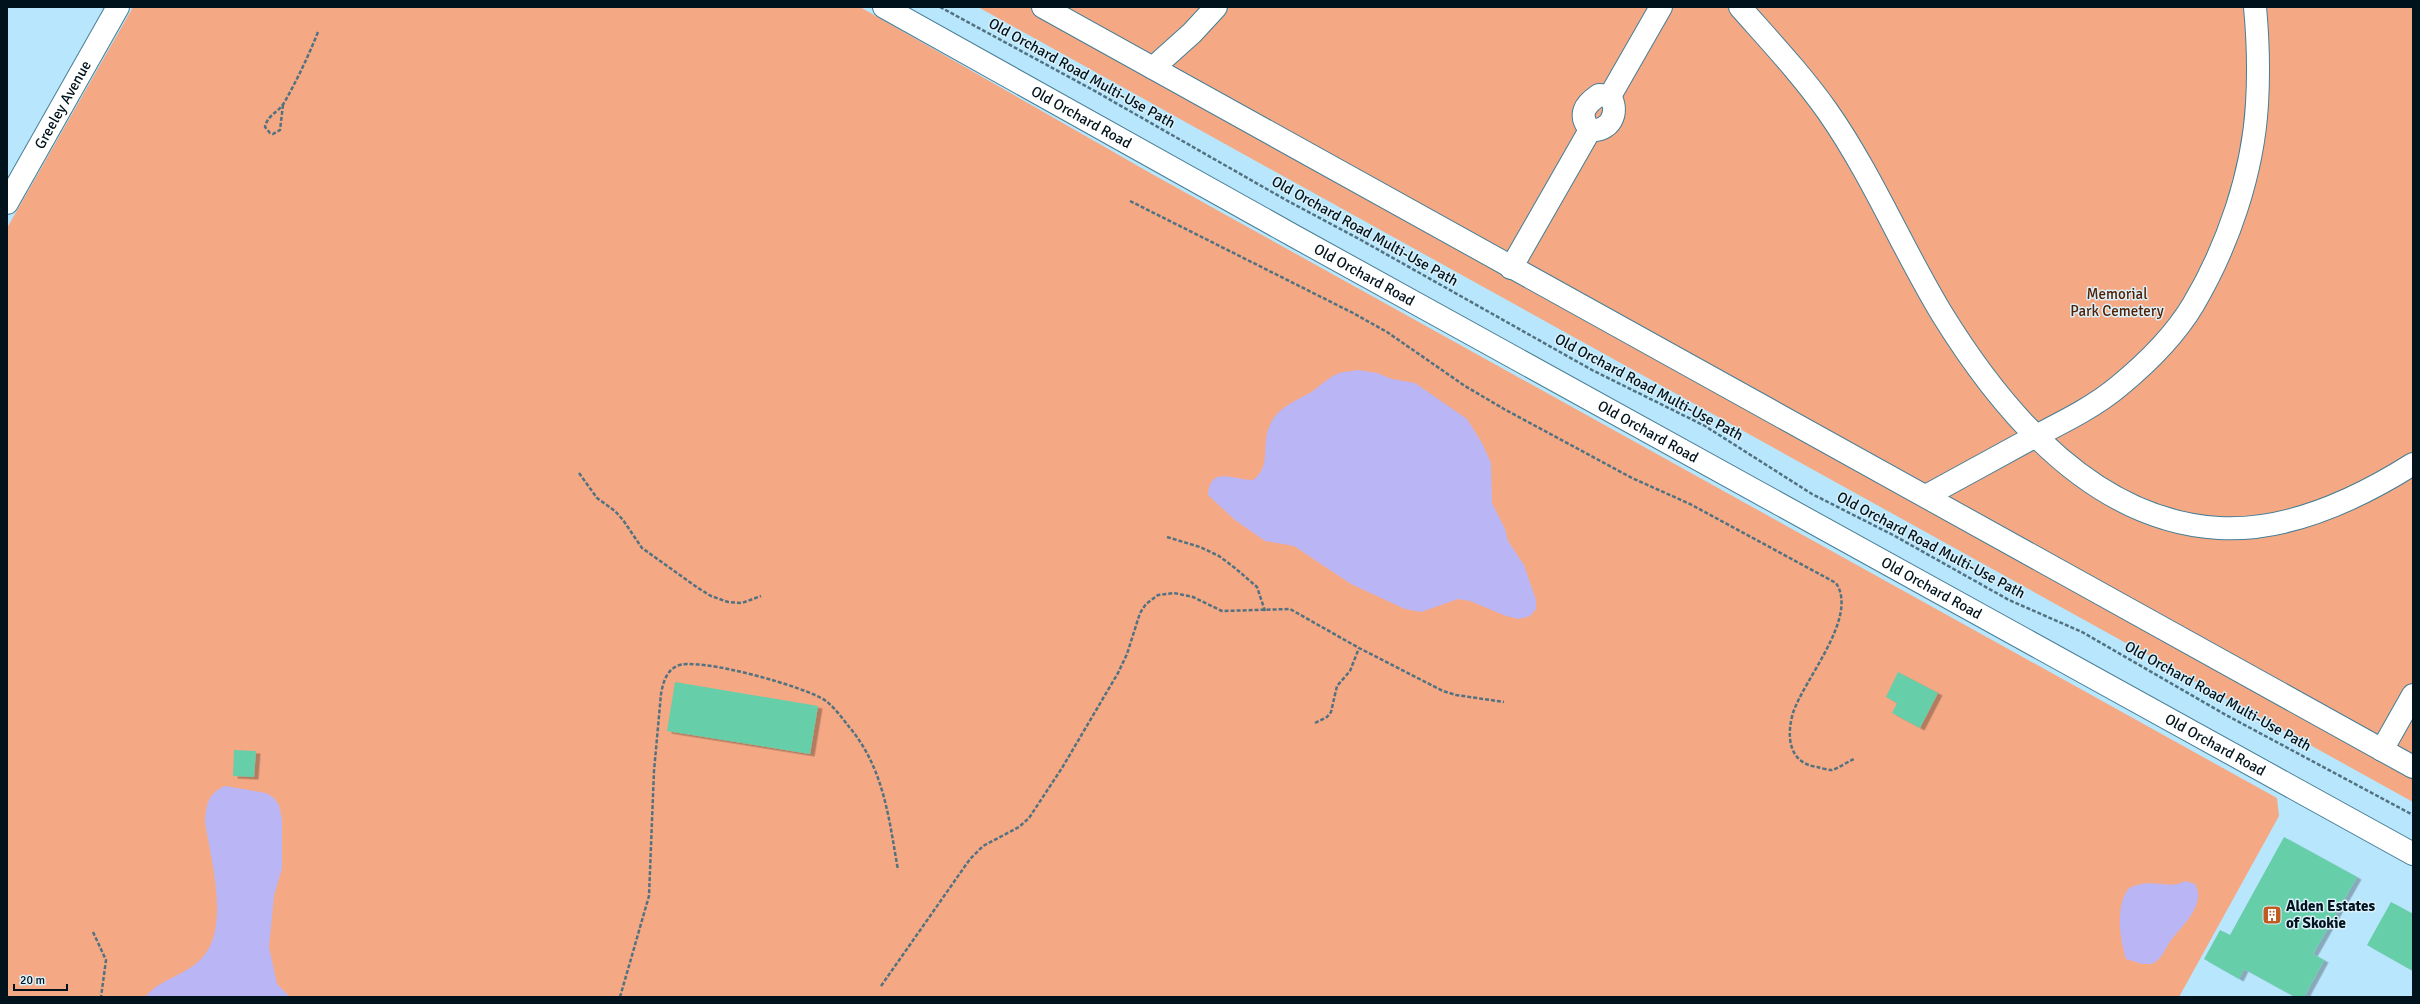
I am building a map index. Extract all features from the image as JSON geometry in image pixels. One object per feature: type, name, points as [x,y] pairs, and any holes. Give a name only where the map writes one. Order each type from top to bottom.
[{"type":"main road","name":"Greeley Avenue","points":[[7,204],[118,7]]},
{"type":"main road","name":"Old Orchard Road","points":[[884,7],[1294,236],[2413,854]]},
{"type":"main road","points":[[1044,7],[1511,268],[1926,496],[2413,767]]},
{"type":"main road","points":[[1153,68],[1192,34],[1216,7]]},
{"type":"main road","points":[[1511,268],[1590,130],[1603,129],[1611,122],[1614,113],[1614,103],[1610,96],[1661,7]]},
{"type":"main road","points":[[1740,7],[1783,56],[1829,113],[1880,200],[1943,315],[1997,394],[2035,437],[2072,467],[2135,508],[2176,522],[2219,528],[2264,526],[2308,516],[2360,494],[2413,464]]},
{"type":"main road","points":[[1926,496],[2072,418],[2119,386],[2158,350],[2192,306],[2216,261],[2234,216],[2250,154],[2257,98],[2258,53],[2255,7]]},
{"type":"main road","points":[[2382,750],[2413,695]]},
{"type":"path","name":"Old Orchard Road Multi-Use Path","points":[[940,7],[1092,90],[1592,370],[1705,426],[1812,494],[1894,535],[2009,600],[2082,632],[2226,716],[2413,815]]},
{"type":"path","points":[[283,105],[280,130],[273,134],[270,133],[265,127],[266,121],[269,116],[283,105],[299,77],[318,32]]},
{"type":"path","points":[[1130,201],[1353,312],[1387,332],[1465,386],[1504,409],[1632,478],[1690,504],[1836,583],[1842,591],[1841,610],[1829,644],[1793,713],[1791,740],[1793,755],[1806,765],[1831,770],[1854,759]]},
{"type":"path","points":[[579,473],[598,498],[615,511],[623,520],[633,538],[642,548],[698,588],[711,596],[728,602],[742,603],[762,596]]},
{"type":"path","points":[[1167,537],[1200,547],[1219,556],[1235,568],[1257,587],[1265,611]]},
{"type":"path","points":[[881,986],[970,859],[987,843],[1019,827],[1043,800],[1118,673],[1127,654],[1140,613],[1150,599],[1158,595],[1174,593],[1193,597],[1222,611],[1265,611],[1278,608],[1290,609],[1359,648],[1443,691],[1456,695],[1504,702]]},
{"type":"path","points":[[1315,723],[1327,717],[1331,712],[1337,686],[1350,671],[1359,648]]},
{"type":"path","points":[[620,997],[649,896],[654,771],[660,694],[664,681],[670,671],[677,666],[687,663],[710,666],[800,687],[826,701],[852,729],[874,764],[882,786],[898,870]]},
{"type":"path","points":[[93,932],[106,960],[101,997]]},
{"type":"green space","points":[[133,7],[860,7],[1152,174],[2277,798],[2279,816],[2179,997],[7,997],[7,228]]},
{"type":"green space","name":"Memorial Park Cemetery","points":[[978,7],[2413,7],[2413,802]]},
{"type":"shaded area","points":[[1359,370],[1377,373],[1392,379],[1415,383],[1467,419],[1482,443],[1491,463],[1492,503],[1505,529],[1508,541],[1524,565],[1536,600],[1536,609],[1530,616],[1519,619],[1506,616],[1470,601],[1458,599],[1421,612],[1405,609],[1351,584],[1294,546],[1265,541],[1235,520],[1208,495],[1213,480],[1218,477],[1224,476],[1253,480],[1259,475],[1264,463],[1268,430],[1274,417],[1279,412],[1335,375]]},
{"type":"shaded area","points":[[225,786],[266,793],[274,798],[279,805],[282,819],[282,868],[274,896],[269,947],[277,984],[290,997],[145,997],[158,986],[194,965],[201,959],[210,946],[215,930],[217,913],[214,875],[205,816],[207,805],[211,796]]},
{"type":"shaded area","points":[[2185,881],[2195,884],[2198,892],[2196,907],[2161,956],[2152,964],[2142,964],[2126,959],[2122,942],[2120,914],[2121,905],[2128,889],[2136,885],[2152,883],[2172,885]]},
{"type":"building","points":[[1898,672],[1938,693],[1920,728],[1892,713],[1897,703],[1886,697]]},
{"type":"building","points":[[675,682],[818,706],[810,754],[667,731]]},
{"type":"building","points":[[234,750],[256,751],[254,777],[233,776]]},
{"type":"building","name":"Alden Estates of Skokie","points":[[2284,837],[2357,877],[2313,954],[2324,960],[2304,997],[2295,997],[2244,969],[2239,979],[2204,959],[2220,930],[2230,935]]},
{"type":"building","points":[[2391,902],[2413,914],[2413,971],[2367,945]]},
{"type":"place","name":"Alden Estates of Skokie","points":[[2272,915]]}]
